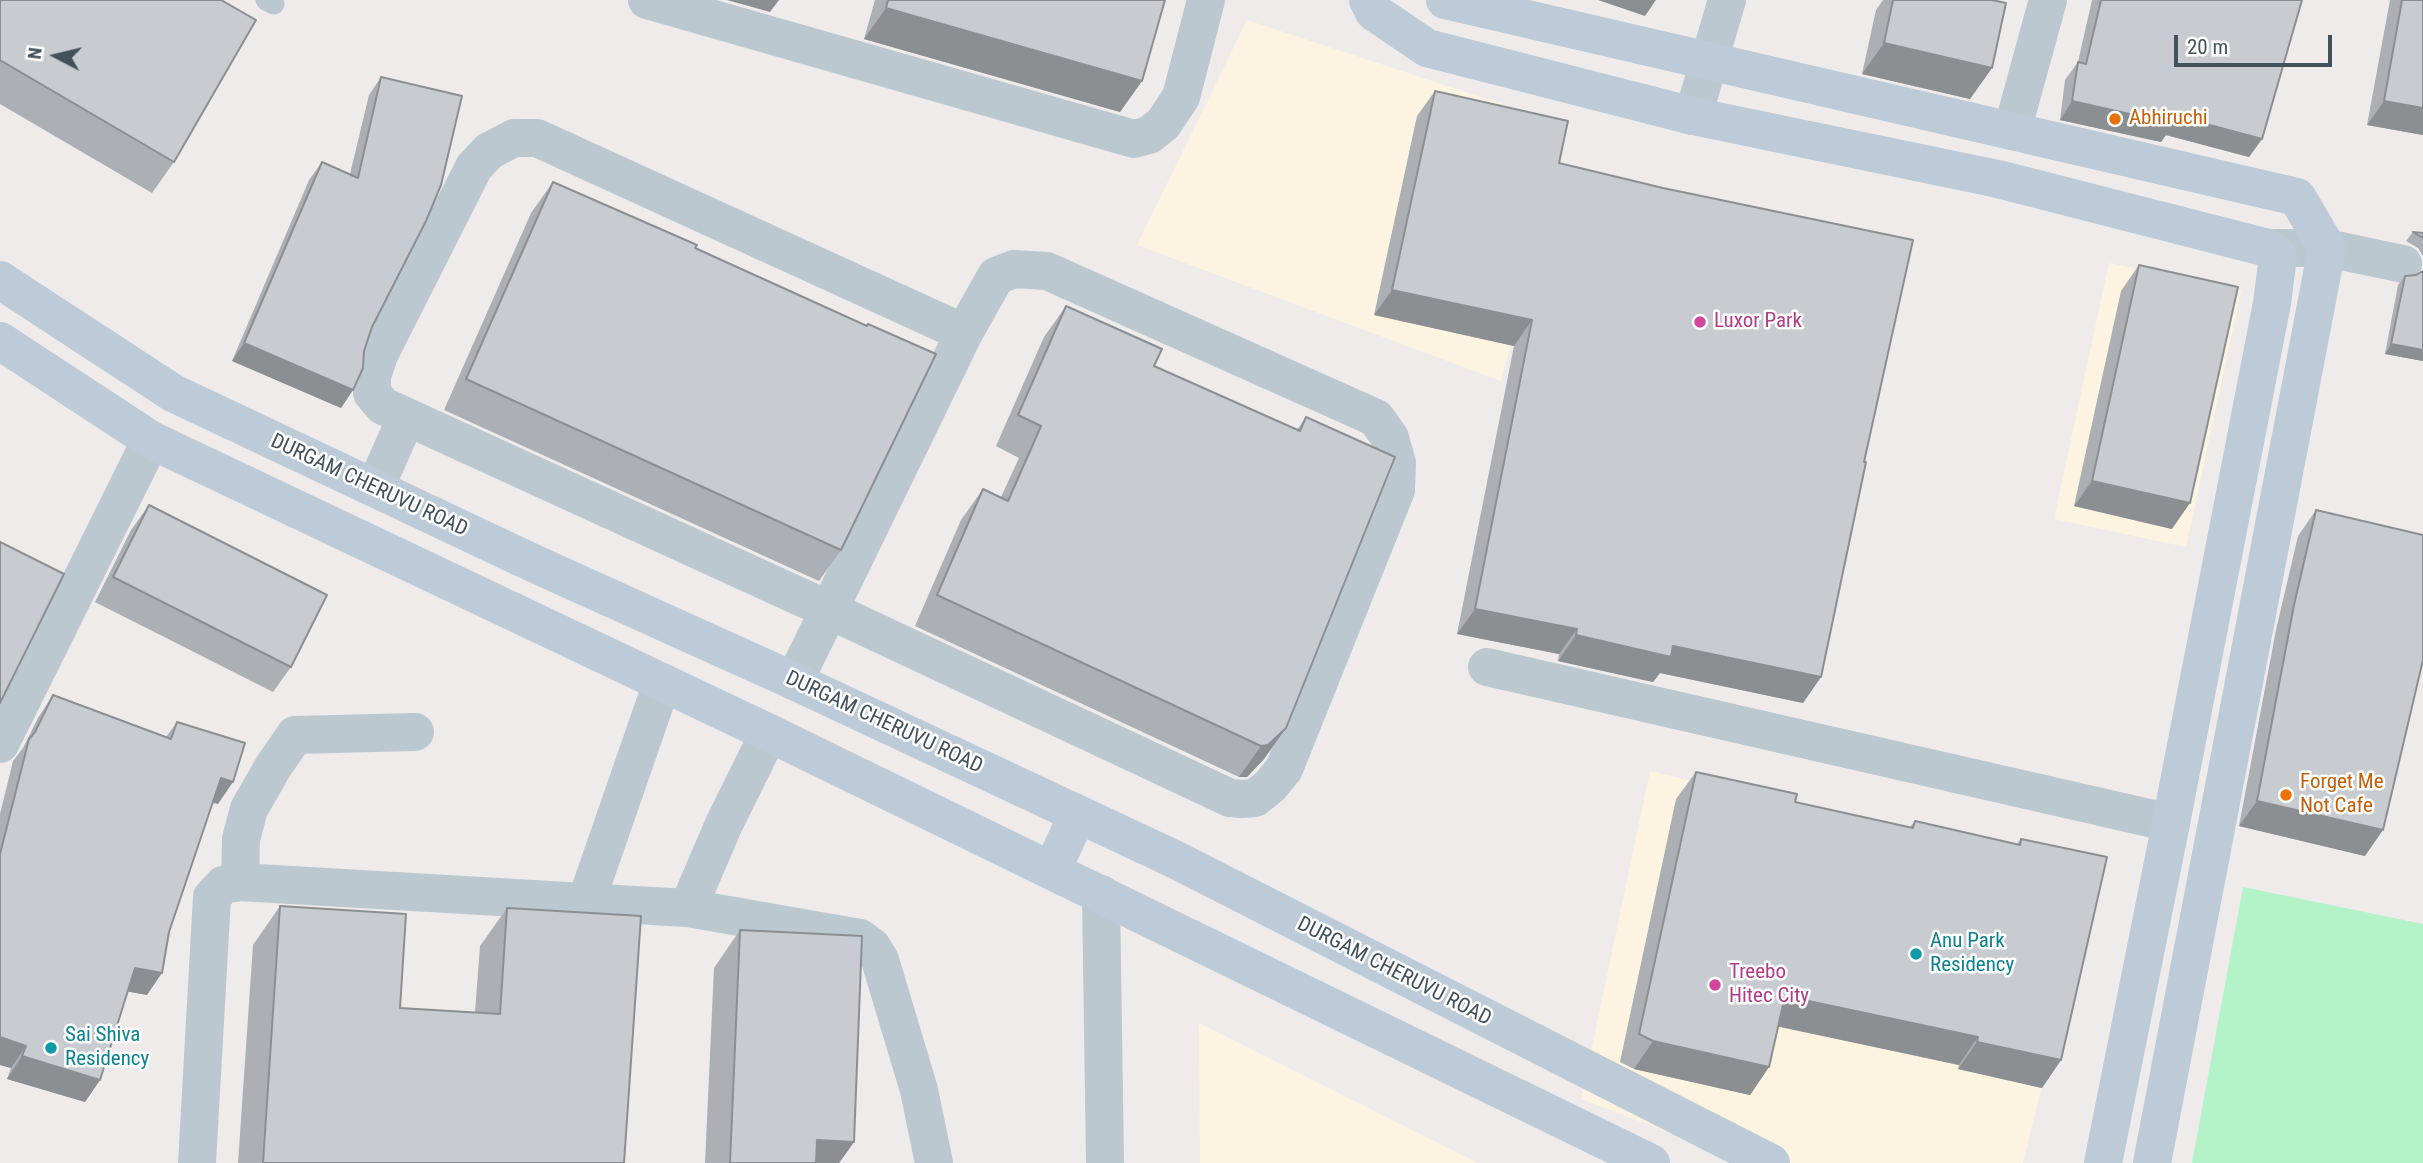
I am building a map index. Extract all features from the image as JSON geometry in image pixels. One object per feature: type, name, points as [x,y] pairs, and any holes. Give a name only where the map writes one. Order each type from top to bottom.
[{"type":"main road","points":[[1368,0],[1374,12],[1427,48],[1693,116],[1998,179],[2268,248],[2278,256],[2272,303],[2103,1163]]},
{"type":"main road","points":[[1445,0],[2297,197],[2327,248],[2152,1163]]},
{"type":"main road","name":"DURGAM CHERUVU ROAD","points":[[0,280],[173,393],[533,563],[794,681],[1174,859],[1771,1163]]},
{"type":"main road","points":[[0,341],[151,440],[769,733],[1651,1163]]},
{"type":"main road","points":[[151,440],[173,393]]},
{"type":"main road","points":[[1052,870],[1078,814]]},
{"type":"street","points":[[647,0],[1134,139],[1149,135],[1163,124],[1181,97],[1206,0]]},
{"type":"street","points":[[1693,116],[1727,0]]},
{"type":"street","points":[[2012,131],[2048,0]]},
{"type":"street","points":[[794,681],[829,610],[964,333],[996,276],[1014,269],[1047,271],[1376,418],[1390,438],[1397,463],[1396,490],[1284,769],[1270,786],[1255,798],[1230,798],[829,610],[406,418],[383,406],[372,393],[372,376],[379,355],[474,167],[489,151],[514,138],[537,138],[964,333]]},
{"type":"street","points":[[2268,248],[2327,248],[2403,264]]},
{"type":"street","points":[[375,488],[406,418]]},
{"type":"street","points":[[0,744],[151,440]]},
{"type":"street","points":[[1487,667],[2171,823]]},
{"type":"street","points":[[586,902],[662,683]]},
{"type":"street","points":[[240,882],[241,839],[249,809],[295,736],[415,732]]},
{"type":"street","points":[[688,908],[724,824],[769,733]]},
{"type":"street","points":[[197,1163],[212,897],[223,885],[240,882],[688,908],[860,938],[872,947],[880,960],[919,1090],[934,1163]]},
{"type":"street","points":[[1101,894],[1105,1163]]},
{"type":"shaded area","points":[[1247,20],[1569,126],[1501,381],[1137,245]]},
{"type":"shaded area","points":[[2109,263],[2241,291],[2186,547],[2054,519]]},
{"type":"shaded area","points":[[1650,771],[2094,874],[2023,1163],[1751,1163],[1581,1099]]},
{"type":"shaded area","points":[[1199,1023],[1478,1163],[1200,1163]]},
{"type":"green space","points":[[2243,887],[2423,924],[2423,1163],[2192,1163]]},
{"type":"building","points":[[0,0],[221,0],[256,20],[174,162],[0,60]]},
{"type":"building","points":[[888,0],[1165,0],[1142,81],[886,8]]},
{"type":"building","points":[[1893,0],[1992,0],[2006,3],[1992,68],[1884,43]]},
{"type":"building","points":[[2101,0],[2302,0],[2262,139],[2176,116],[2174,124],[2072,101],[2078,62],[2086,64]]},
{"type":"building","points":[[2402,0],[2423,0],[2423,108],[2384,101]]},
{"type":"building","points":[[381,77],[462,96],[441,185],[426,221],[372,327],[364,351],[363,368],[353,390],[244,343],[322,162],[358,178]]},
{"type":"building","points":[[1435,91],[1568,121],[1559,163],[1663,188],[1913,240],[1864,462],[1821,677],[1673,646],[1671,657],[1576,635],[1577,629],[1475,609],[1532,320],[1392,290]]},
{"type":"building","points":[[553,182],[697,245],[695,248],[867,326],[868,324],[936,354],[841,550],[466,379]]},
{"type":"building","points":[[2139,265],[2238,287],[2190,503],[2092,481]]},
{"type":"building","points":[[2423,271],[2423,350],[2391,344],[2405,276]]},
{"type":"building","points":[[1066,306],[1162,349],[1154,366],[1300,431],[1306,417],[1395,457],[1286,728],[1268,745],[1261,746],[937,595],[983,489],[1008,501],[1041,426],[1018,415]]},
{"type":"building","points":[[149,505],[327,595],[291,667],[113,577]]},
{"type":"building","points":[[2316,510],[2423,535],[2423,660],[2383,830],[2257,801],[2294,605]]},
{"type":"building","points":[[0,542],[64,574],[0,703]]},
{"type":"building","points":[[53,695],[171,739],[177,722],[245,743],[233,782],[221,778],[169,932],[162,973],[135,968],[100,1080],[22,1056],[26,1046],[0,1037],[0,854],[29,739]]},
{"type":"building","points":[[1696,772],[1797,794],[1795,802],[1913,828],[1915,821],[2020,845],[2021,839],[2107,857],[2061,1060],[1977,1042],[1978,1037],[1785,996],[1769,1067],[1653,1041],[1639,1034]]},
{"type":"building","points":[[280,906],[406,914],[400,1008],[500,1014],[507,908],[641,916],[624,1163],[263,1163]]},
{"type":"building","points":[[740,930],[862,936],[854,1142],[817,1140],[816,1163],[730,1163]]},
{"type":"place","name":"Abhiruchi","points":[[2115,119]]},
{"type":"place","name":"Luxor Park","points":[[1700,322]]},
{"type":"place","name":"Forget Me Not Cafe","points":[[2286,795]]},
{"type":"place","name":"Anu Park Residency","points":[[1916,954]]},
{"type":"place","name":"Treebo Hitec City","points":[[1715,985]]},
{"type":"place","name":"Sai Shiva Residency","points":[[51,1048]]}]
